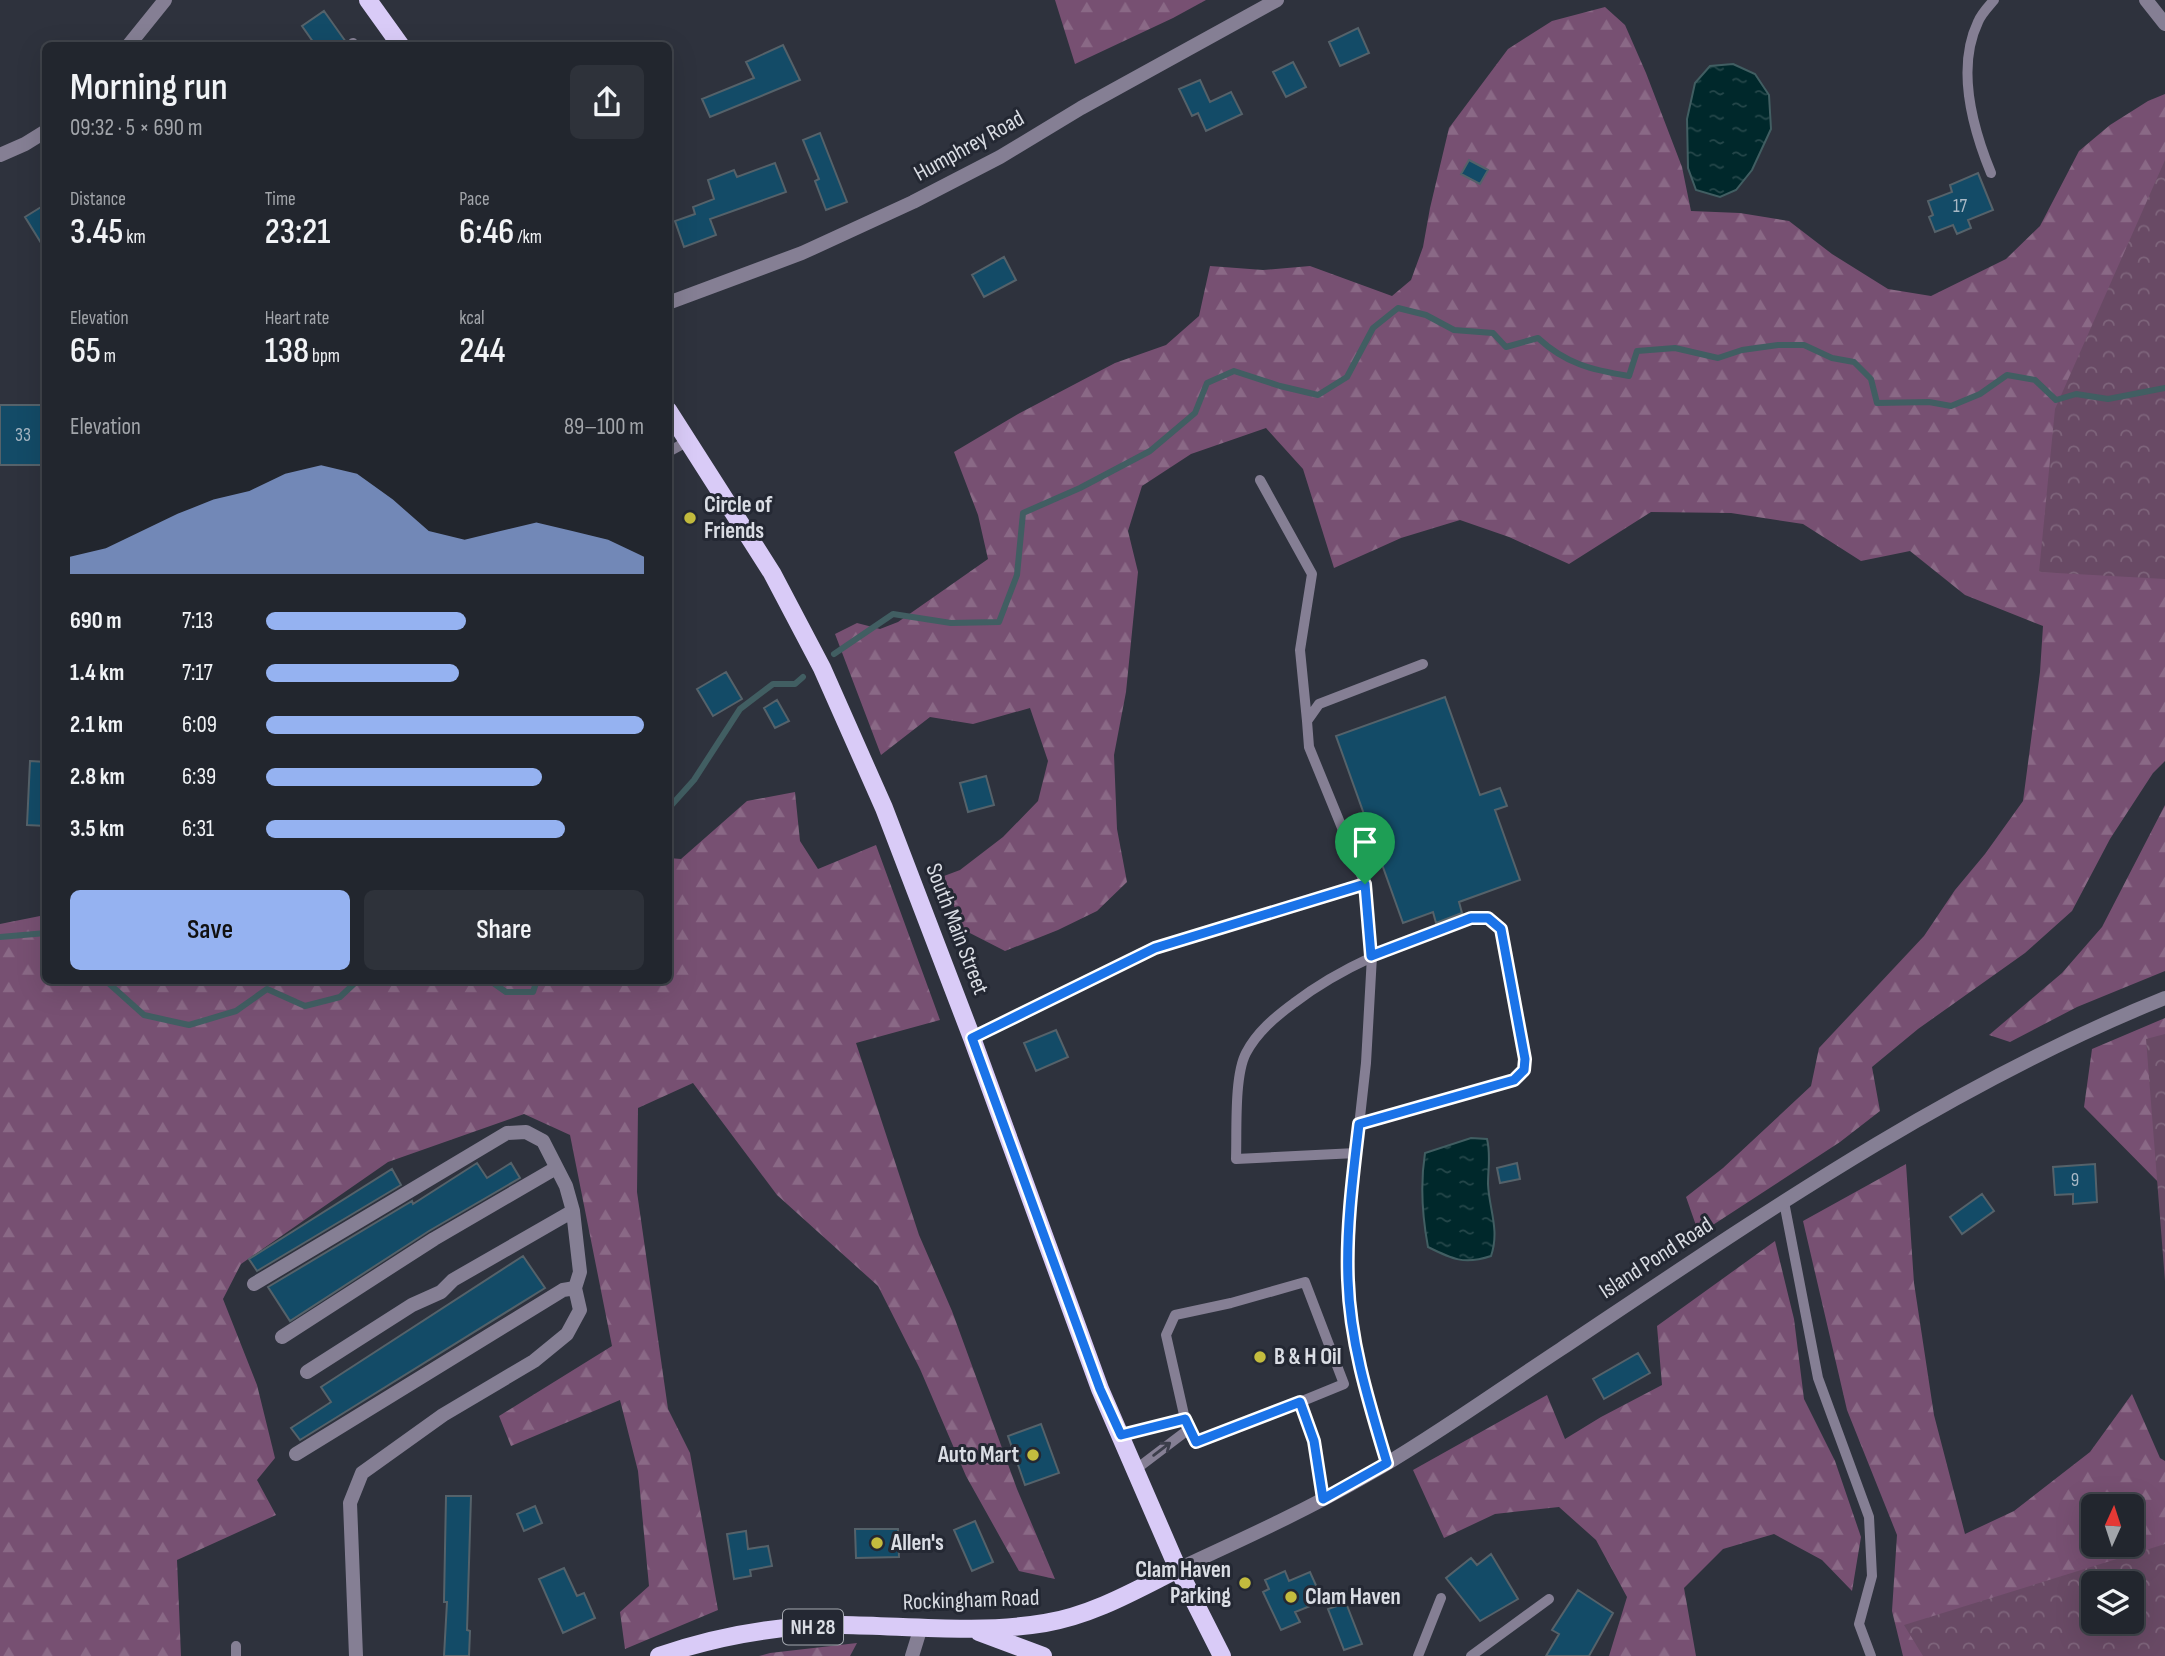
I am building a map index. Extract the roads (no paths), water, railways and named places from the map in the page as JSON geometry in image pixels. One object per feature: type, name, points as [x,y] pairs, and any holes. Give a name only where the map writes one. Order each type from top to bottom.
[{"type":"main road","points":[[368,0],[398,42]]},
{"type":"main road","name":"South Main Street","points":[[672,415],[778,583],[822,668],[884,808],[972,1038],[1100,1389],[1178,1569]]},
{"type":"main road","points":[[1178,1569],[1223,1656]]},
{"type":"main road","name":"Rockingham Road","points":[[659,1656],[714,1640],[779,1629],[839,1625],[1009,1628],[1074,1617],[1121,1598],[1178,1569]]},
{"type":"main road","name":"NH 28","points":[[970,1629],[1043,1656]]},
{"type":"street","points":[[131,42],[165,0]]},
{"type":"street","name":"Humphrey Road","points":[[672,302],[802,253],[913,202],[1000,157],[1081,108],[1277,0]]},
{"type":"street","points":[[2146,0],[2165,24]]},
{"type":"street","points":[[0,155],[42,133]]},
{"type":"street","name":"Island Pond Road","points":[[1178,1569],[1323,1499],[1387,1463],[1784,1202],[1897,1133],[2009,1070],[2102,1024],[2165,998]]},
{"type":"street","points":[[254,1284],[507,1133],[526,1132],[543,1141],[566,1186],[573,1211],[580,1272],[575,1288],[579,1310],[568,1334],[534,1361],[443,1415],[362,1473],[350,1503],[356,1656]]},
{"type":"street","points":[[282,1337],[434,1239],[556,1168]]},
{"type":"street","points":[[307,1372],[412,1305],[440,1292],[453,1280],[573,1211]]},
{"type":"street","points":[[296,1454],[563,1290],[575,1288]]},
{"type":"street","points":[[912,1656],[921,1627]]},
{"type":"lane","points":[[1991,173],[1974,126],[1969,85],[1970,53],[1978,22],[1994,0]]},
{"type":"lane","points":[[672,450],[690,440]]},
{"type":"lane","points":[[1260,480],[1312,574],[1300,650],[1309,747],[1365,884],[1371,956],[1366,1063],[1352,1189],[1348,1280],[1359,1368],[1387,1463]]},
{"type":"lane","points":[[1307,721],[1318,704],[1423,664]]},
{"type":"lane","points":[[972,1038],[1155,948],[1365,884]]},
{"type":"lane","points":[[1356,1153],[1236,1159],[1239,1090],[1245,1054],[1268,1023],[1319,984],[1371,956],[1471,918],[1488,918],[1501,929],[1525,1059],[1524,1070],[1514,1080],[1359,1124]]},
{"type":"lane","points":[[1784,1202],[1818,1378],[1869,1517],[1872,1576],[1860,1624],[1871,1656]]},
{"type":"lane","points":[[1305,1282],[1344,1384],[1196,1442],[1187,1424],[1166,1335],[1175,1315],[1231,1303],[1305,1282]]},
{"type":"lane","points":[[1300,1402],[1314,1441],[1323,1499]]},
{"type":"lane","points":[[1121,1435],[1187,1424]]},
{"type":"lane","points":[[1135,1470],[1187,1424]]},
{"type":"lane","points":[[1419,1656],[1441,1598]]},
{"type":"lane","points":[[1471,1656],[1549,1598]]},
{"type":"water","points":[[1733,64],[1755,74],[1769,95],[1771,129],[1752,170],[1736,190],[1720,197],[1696,190],[1688,168],[1687,119],[1695,83],[1710,66]]},
{"type":"water","points":[[1471,1138],[1487,1139],[1488,1184],[1494,1237],[1491,1256],[1466,1260],[1428,1247],[1422,1188],[1425,1153]]},
{"type":"waterway","points":[[834,654],[893,614],[951,623],[999,622],[1017,575],[1023,513],[1080,488],[1150,451],[1195,413],[1207,383],[1234,371],[1318,395],[1347,377],[1373,328],[1398,308],[1426,315],[1454,330],[1493,333],[1506,347],[1538,338],[1569,360],[1629,376],[1637,351],[1675,348],[1718,358],[1742,350],[1804,345],[1832,358],[1854,362],[1871,379],[1877,403],[1929,402],[1951,406],[1980,394],[2007,375],[2035,380],[2056,400],[2076,394],[2108,399],[2165,388]]},
{"type":"waterway","points":[[672,805],[694,780],[740,709],[773,684],[795,684],[803,677]]},
{"type":"waterway","points":[[0,937],[42,933]]},
{"type":"waterway","points":[[109,984],[144,1015],[189,1025],[236,1011],[267,989],[305,1006],[340,997],[354,984]]},
{"type":"waterway","points":[[495,984],[506,992],[533,992],[536,984]]},
{"type":"place","name":"Circle of Friends","points":[[690,518]]},
{"type":"place","name":"B & H Oil","points":[[1260,1357]]},
{"type":"place","name":"Auto Mart","points":[[1033,1455]]},
{"type":"place","name":"Allen's","points":[[877,1543]]},
{"type":"place","name":"Clam Haven Parking","points":[[1245,1583]]},
{"type":"place","name":"Clam Haven","points":[[1291,1597]]}]
